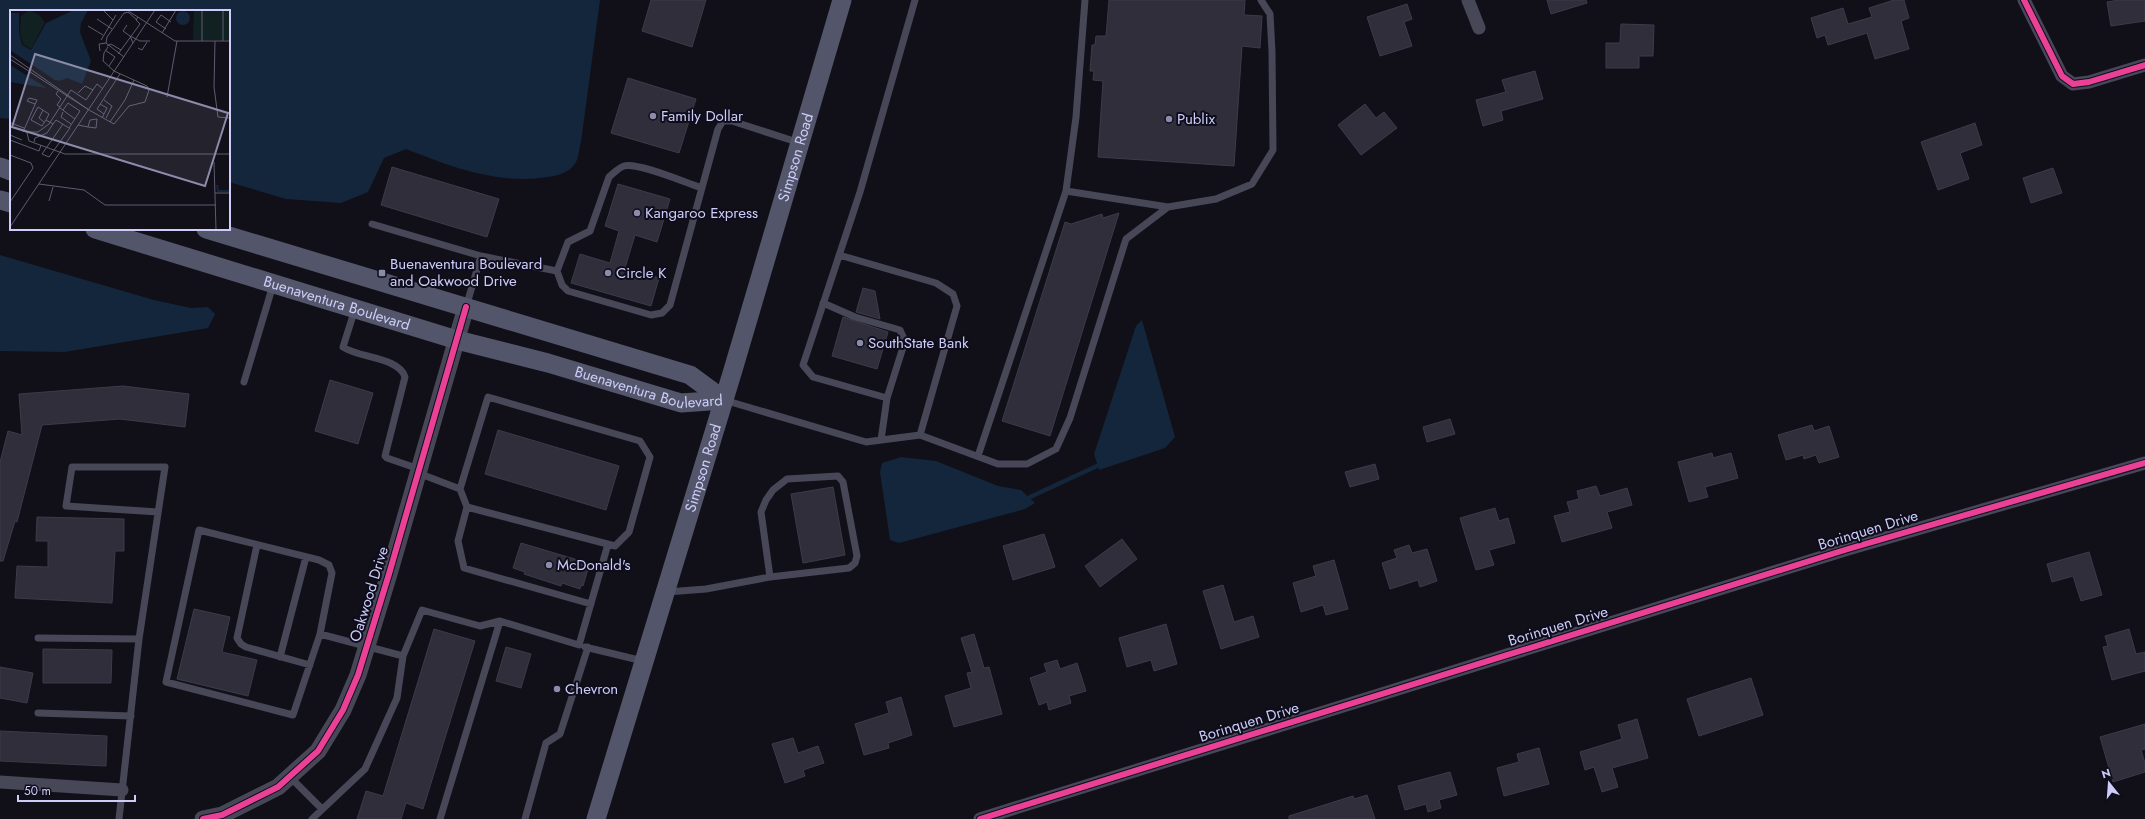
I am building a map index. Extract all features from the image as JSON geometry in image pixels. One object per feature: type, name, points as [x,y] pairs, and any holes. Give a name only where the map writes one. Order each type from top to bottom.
[{"type":"main road","name":"Simpson Road","points":[[596,819],[724,400],[842,0]]},
{"type":"main road","points":[[0,167],[10,171]]},
{"type":"main road","points":[[0,200],[10,204]]},
{"type":"main road","name":"Buenaventura Boulevard","points":[[98,230],[457,340],[548,363],[681,403],[724,400]]},
{"type":"main road","name":"Buenaventura Boulevard","points":[[209,230],[690,374],[724,400]]},
{"type":"street","points":[[1468,0],[1478,28]]},
{"type":"street","points":[[2024,0],[2062,76],[2073,84],[2089,82],[2145,65]]},
{"type":"street","name":"Oakwood Drive","points":[[203,819],[222,815],[278,787],[318,751],[343,710],[358,675],[367,647],[466,307]]},
{"type":"street","name":"Borinquen Drive","points":[[980,819],[1848,549],[2145,462]]},
{"type":"street","points":[[0,782],[122,790]]},
{"type":"lane","points":[[887,398],[813,377],[803,365],[860,192],[915,0]]},
{"type":"lane","points":[[978,456],[1066,191],[1076,117],[1085,0]]},
{"type":"lane","points":[[1066,191],[1168,207],[1216,199],[1252,184],[1273,150],[1270,14],[1261,0]]},
{"type":"lane","points":[[702,188],[639,167],[625,166],[615,171],[609,177],[590,231],[568,242],[557,271],[562,285],[568,291],[651,315],[662,313],[670,305],[718,130],[723,121],[732,121],[800,143]]},
{"type":"lane","points":[[724,400],[866,442],[920,435],[998,464],[1027,464],[1056,449],[1070,418],[1126,239],[1168,207]]},
{"type":"lane","points":[[372,224],[481,256],[557,271]]},
{"type":"lane","points":[[466,307],[481,256]]},
{"type":"lane","points":[[839,256],[936,283],[953,294],[957,306],[920,435]]},
{"type":"lane","points":[[244,382],[273,283]]},
{"type":"lane","points":[[823,303],[855,317],[900,330],[905,341],[887,398],[881,440]]},
{"type":"lane","points":[[355,308],[343,347],[396,366],[404,373],[405,378],[385,456],[460,488]]},
{"type":"lane","points":[[467,507],[615,546],[629,532],[650,457],[640,441],[488,397],[460,488],[467,507],[458,541],[464,568],[591,604]]},
{"type":"lane","points":[[119,819],[139,639],[165,467],[72,467],[66,506],[158,512]]},
{"type":"lane","points":[[665,592],[706,589],[770,577],[849,568],[855,563],[857,556],[843,482],[838,476],[787,479],[773,490],[766,500],[761,512],[770,577]]},
{"type":"lane","points":[[199,530],[257,546],[306,557],[329,565],[332,573],[320,634],[293,715],[166,682],[199,530]]},
{"type":"lane","points":[[579,645],[608,544]]},
{"type":"lane","points":[[257,546],[237,638],[241,644],[246,647],[310,665]]},
{"type":"lane","points":[[280,657],[306,557]]},
{"type":"lane","points":[[312,819],[365,769],[397,698],[403,656],[422,610],[480,626],[500,621],[557,640],[644,662]]},
{"type":"lane","points":[[440,819],[500,621]]},
{"type":"lane","points":[[320,634],[403,656]]},
{"type":"lane","points":[[38,638],[139,639]]},
{"type":"lane","points":[[525,819],[546,743],[560,734],[588,647]]},
{"type":"lane","points":[[38,713],[131,716]]},
{"type":"lane","points":[[290,777],[322,809]]},
{"type":"water","points":[[0,0],[600,0],[581,142],[577,160],[571,168],[563,173],[551,176],[529,179],[511,179],[475,173],[406,149],[384,158],[368,192],[341,203],[286,199],[230,182],[230,10],[10,10],[10,119],[0,118]]},
{"type":"water","points":[[0,255],[154,300],[191,308],[208,307],[215,314],[208,328],[65,352],[0,351]]},
{"type":"water","points":[[1142,320],[1175,437],[1165,448],[1099,470],[1094,454],[1136,326]]},
{"type":"water","points":[[901,457],[936,461],[998,486],[1021,490],[1035,503],[1025,509],[899,543],[890,540],[880,472],[882,463]]},
{"type":"building","points":[[651,0],[706,0],[692,47],[642,31]]},
{"type":"building","name":"Publix","points":[[1109,0],[1245,0],[1244,15],[1262,16],[1260,48],[1242,46],[1234,166],[1098,157],[1103,81],[1093,80],[1094,71],[1090,71],[1092,45],[1095,45],[1096,36],[1106,36]]},
{"type":"building","points":[[1547,0],[1586,0],[1587,3],[1551,14]]},
{"type":"building","points":[[1894,0],[1904,0],[1909,18],[1901,21],[1909,49],[1875,59],[1867,33],[1828,45],[1825,35],[1817,38],[1811,18],[1843,8],[1848,24],[1872,17],[1869,8]]},
{"type":"building","points":[[2119,0],[2145,0],[2145,21],[2111,26],[2107,2]]},
{"type":"building","points":[[1407,4],[1412,19],[1404,22],[1412,46],[1380,56],[1367,17]]},
{"type":"building","points":[[1621,24],[1654,25],[1653,56],[1639,56],[1639,68],[1606,68],[1606,43],[1620,43]]},
{"type":"building","points":[[1535,71],[1543,99],[1501,111],[1503,120],[1483,126],[1476,100],[1506,92],[1502,80]]},
{"type":"building","name":"Family Dollar","points":[[628,78],[696,99],[679,153],[611,133]]},
{"type":"building","points":[[1365,104],[1376,118],[1384,112],[1397,128],[1361,155],[1338,125]]},
{"type":"building","points":[[1975,123],[1982,145],[1960,153],[1969,179],[1938,190],[1921,142]]},
{"type":"building","points":[[392,167],[499,199],[487,237],[381,205]]},
{"type":"building","points":[[2053,168],[2062,193],[2031,203],[2023,178]]},
{"type":"building","points":[[618,184],[670,199],[657,242],[635,235],[625,268],[659,278],[651,306],[571,283],[580,254],[610,263],[619,231],[605,226]]},
{"type":"building","points":[[1119,213],[1050,436],[1002,421],[1065,222],[1071,224],[1102,214],[1103,218]]},
{"type":"building","points":[[863,288],[875,291],[880,319],[856,312]]},
{"type":"building","name":"SouthState Bank","points":[[843,317],[888,332],[877,369],[832,356]]},
{"type":"building","points":[[330,380],[373,393],[358,444],[315,431]]},
{"type":"building","points":[[123,386],[189,394],[185,427],[120,419],[42,425],[17,522],[15,521],[3,561],[0,561],[0,462],[8,431],[22,435],[19,394]]},
{"type":"building","points":[[1450,419],[1455,434],[1427,442],[1423,427]]},
{"type":"building","points":[[1812,425],[1814,431],[1829,426],[1839,457],[1819,463],[1816,455],[1804,459],[1803,455],[1786,460],[1778,435]]},
{"type":"building","points":[[498,430],[619,466],[606,510],[485,474]]},
{"type":"building","points":[[1712,453],[1713,458],[1731,453],[1738,478],[1705,487],[1708,497],[1689,502],[1678,462]]},
{"type":"building","points":[[1375,464],[1379,479],[1350,487],[1345,472]]},
{"type":"building","points":[[1596,486],[1600,496],[1627,488],[1632,505],[1607,512],[1612,528],[1562,542],[1554,516],[1570,512],[1567,502],[1579,499],[1577,491]]},
{"type":"building","points":[[833,487],[845,555],[803,563],[791,494]]},
{"type":"building","points":[[1495,508],[1499,521],[1508,518],[1515,543],[1489,550],[1494,565],[1476,570],[1460,518]]},
{"type":"building","points":[[37,517],[124,519],[124,551],[115,551],[112,603],[15,598],[17,566],[48,567],[48,541],[36,541]]},
{"type":"building","points":[[1044,534],[1055,567],[1013,580],[1003,546]]},
{"type":"building","points":[[1122,539],[1137,559],[1100,587],[1085,566]]},
{"type":"building","name":"McDonald's","points":[[521,543],[588,563],[586,568],[588,569],[583,586],[581,585],[580,589],[562,583],[561,586],[524,574],[525,572],[513,568]]},
{"type":"building","points":[[1409,545],[1412,553],[1427,549],[1437,581],[1420,587],[1418,580],[1390,589],[1382,563],[1397,558],[1394,550]]},
{"type":"building","points":[[2089,552],[2102,595],[2081,601],[2073,576],[2052,582],[2047,564]]},
{"type":"building","points":[[1334,560],[1348,609],[1326,615],[1323,605],[1301,612],[1293,583],[1316,576],[1313,566]]},
{"type":"building","points":[[1223,585],[1234,622],[1253,616],[1259,637],[1221,649],[1203,591]]},
{"type":"building","points":[[194,609],[230,617],[222,652],[257,660],[248,696],[177,679]]},
{"type":"building","points":[[1166,624],[1177,664],[1154,671],[1151,660],[1127,667],[1119,638]]},
{"type":"building","points":[[434,629],[475,641],[423,809],[406,803],[401,819],[357,819],[366,791],[383,796]]},
{"type":"building","points":[[2129,629],[2136,654],[2145,652],[2145,671],[2112,680],[2103,647],[2108,646],[2105,636]]},
{"type":"building","points":[[974,634],[984,668],[989,667],[1002,714],[954,727],[945,696],[971,688],[967,673],[972,672],[961,638]]},
{"type":"building","points":[[506,647],[531,654],[521,688],[496,681]]},
{"type":"building","points":[[43,649],[112,650],[111,683],[43,683]]},
{"type":"building","points":[[1057,660],[1060,669],[1077,663],[1086,691],[1069,696],[1071,703],[1049,710],[1047,702],[1039,705],[1030,678],[1047,672],[1044,664]]},
{"type":"building","points":[[0,667],[33,673],[27,703],[0,698]]},
{"type":"building","points":[[1751,678],[1763,715],[1699,736],[1687,699]]},
{"type":"building","points":[[901,697],[912,735],[888,743],[889,748],[864,755],[855,724],[889,713],[886,702]]},
{"type":"building","points":[[1637,719],[1648,758],[1612,768],[1618,787],[1602,792],[1594,767],[1585,770],[1580,752],[1622,739],[1618,725]]},
{"type":"building","points":[[2145,724],[2145,749],[2141,750],[2145,763],[2145,772],[2113,782],[2100,737]]},
{"type":"building","points":[[0,731],[107,736],[106,766],[0,761]]},
{"type":"building","points":[[793,738],[798,753],[818,746],[824,763],[803,770],[805,776],[785,783],[772,744]]},
{"type":"building","points":[[1539,748],[1549,784],[1504,796],[1497,768],[1519,762],[1517,754]]},
{"type":"building","points":[[1450,772],[1457,795],[1439,800],[1441,808],[1428,812],[1426,804],[1405,810],[1398,786]]},
{"type":"building","points":[[1367,795],[1375,819],[1289,819],[1289,816],[1353,796],[1354,799]]},
{"type":"waterway","points":[[1030,497],[1097,466]]},
{"type":"cycle path","points":[[2024,0],[2062,76],[2073,84],[2089,82],[2145,65]]},
{"type":"cycle path","points":[[203,819],[222,815],[278,787],[318,751],[343,710],[358,675],[389,574],[466,307]]},
{"type":"cycle path","points":[[980,819],[1848,549],[2145,463]]},
{"type":"place","name":"Family Dollar","points":[[653,116]]},
{"type":"place","name":"Publix","points":[[1169,119]]},
{"type":"place","name":"Kangaroo Express","points":[[637,213]]},
{"type":"place","name":"Buenaventura Boulevard and Oakwood Drive","points":[[382,273]]},
{"type":"place","name":"Circle K","points":[[608,273]]},
{"type":"place","name":"SouthState Bank","points":[[860,343]]},
{"type":"place","name":"McDonald's","points":[[549,565]]},
{"type":"place","name":"Chevron","points":[[557,689]]}]
